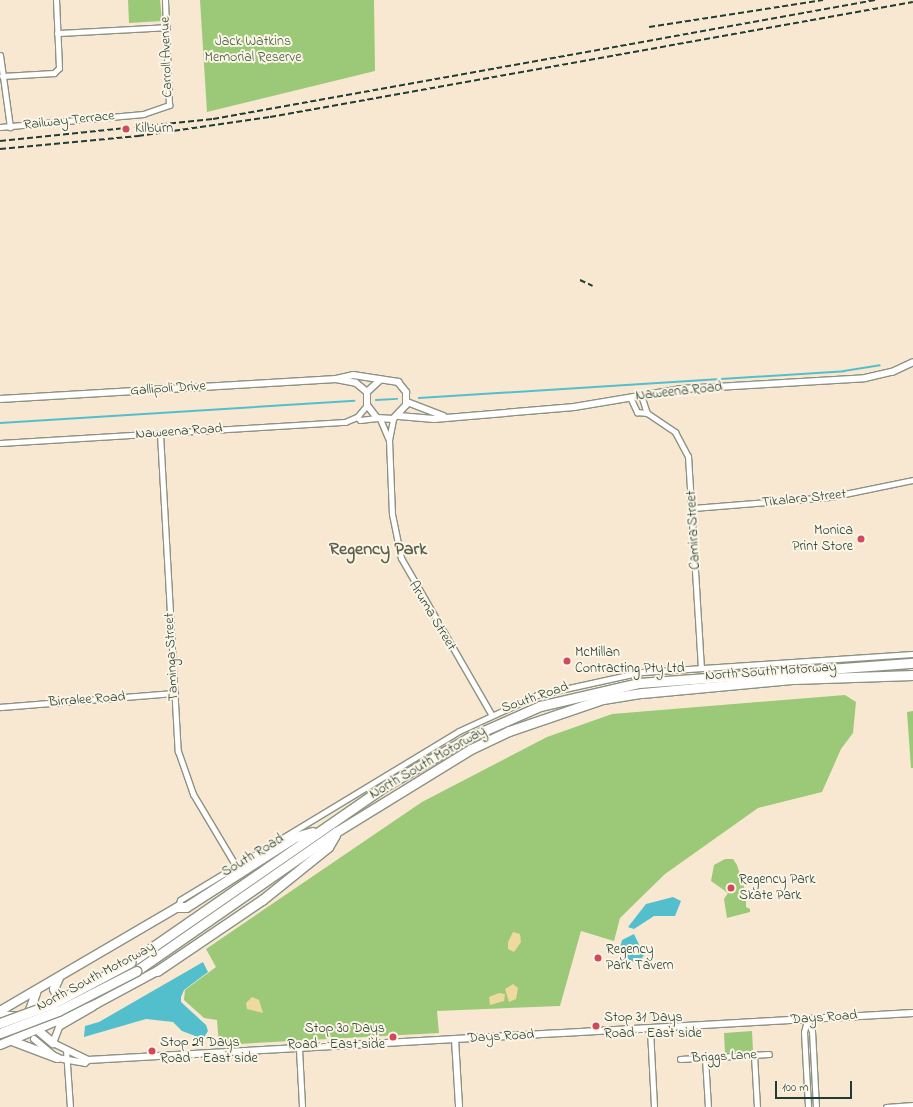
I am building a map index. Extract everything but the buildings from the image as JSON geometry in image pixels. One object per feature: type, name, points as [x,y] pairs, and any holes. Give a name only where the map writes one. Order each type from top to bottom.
[{"type":"highway","name":"North South Motorway","points":[[0,1023],[52,1004],[131,962],[320,830],[470,737],[540,706],[588,692],[702,676],[913,663]]},
{"type":"highway","name":"North South Motorway","points":[[0,1033],[58,1011],[136,971],[336,832],[471,749],[509,730],[603,699],[704,685],[913,675]]},
{"type":"highway","points":[[178,907],[186,907],[295,837],[320,830]]},
{"type":"highway","points":[[0,1045],[33,1034],[78,1011],[96,1004],[157,971],[262,900],[328,847],[336,832]]},
{"type":"highway","name":"South Road","points":[[0,1011],[178,907]]},
{"type":"highway","points":[[59,977],[54,989],[58,1002],[78,1011]]},
{"type":"highway","points":[[53,1043],[33,1034],[27,1020],[27,1010],[35,994],[59,977]]},
{"type":"highway","points":[[0,1016],[17,1014],[27,1020]]},
{"type":"highway","points":[[11,1041],[57,1058]]},
{"type":"street","points":[[2,76],[54,73],[59,62],[56,0]]},
{"type":"street","name":"Carroll Avenue","points":[[161,110],[169,105],[170,98],[165,0]]},
{"type":"street","points":[[57,32],[166,27]]},
{"type":"street","points":[[0,55],[10,127]]},
{"type":"street","name":"Railway Terrace","points":[[0,127],[161,110]]},
{"type":"street","name":"Naweena Road","points":[[399,416],[434,419],[443,416],[574,407],[641,395],[866,378],[892,372],[913,362]]},
{"type":"street","name":"Gallipoli Drive","points":[[0,399],[336,378],[353,375],[380,380]]},
{"type":"street","name":"Gallipoli Drive","points":[[336,378],[356,383],[367,392]]},
{"type":"street","points":[[357,417],[367,405],[367,392],[380,380],[398,382],[406,392],[407,402],[399,416],[393,419],[379,419],[367,405]]},
{"type":"street","points":[[641,395],[647,413]]},
{"type":"street","name":"Camira Street","points":[[630,397],[637,412],[647,413],[668,425],[683,442],[692,472],[701,666]]},
{"type":"street","name":"Naweena Road","points":[[407,402],[443,416]]},
{"type":"street","name":"Naweena Road","points":[[0,443],[345,422],[357,417],[360,420],[379,419]]},
{"type":"street","name":"Aruma Street","points":[[379,419],[389,440]]},
{"type":"street","name":"Aruma Street","points":[[393,419],[389,440],[392,514],[401,558],[491,714]]},
{"type":"street","name":"Taminga Street","points":[[160,434],[174,694],[184,774],[236,866]]},
{"type":"street","name":"Tikalara Street","points":[[693,508],[830,498],[913,480]]},
{"type":"street","name":"South Road","points":[[178,907],[180,900],[491,714],[537,695],[608,676],[701,666],[913,654]]},
{"type":"street","name":"Birralee Road","points":[[0,707],[174,694]]},
{"type":"street","points":[[53,1043],[59,1027],[84,1015],[96,1004]]},
{"type":"street","name":"Days Road","points":[[33,1034],[57,1058],[85,1063],[88,1060],[455,1039],[650,1030],[913,1013]]},
{"type":"street","points":[[807,1020],[804,1046],[808,1107]]},
{"type":"street","points":[[807,1020],[813,1046],[816,1107]]},
{"type":"street","points":[[650,1030],[654,1107]]},
{"type":"street","points":[[455,1039],[459,1107]]},
{"type":"street","name":"Days Road","points":[[53,1043],[88,1060]]},
{"type":"street","points":[[804,1046],[813,1046]]},
{"type":"street","points":[[299,1048],[302,1107]]},
{"type":"street","points":[[66,1050],[70,1107]]},
{"type":"street","name":"Briggs Lane","points":[[680,1059],[769,1054]]},
{"type":"street","points":[[754,1055],[757,1107]]},
{"type":"street","points":[[705,1058],[708,1107]]},
{"type":"street","points":[[886,1107],[910,1106]]},
{"type":"green space","points":[[128,0],[160,0],[162,21],[129,23]]},
{"type":"green space","name":"Jack Watkins Memorial Reserve","points":[[200,0],[374,0],[375,71],[207,112]]},
{"type":"green space","points":[[845,695],[856,702],[853,733],[841,749],[822,792],[758,808],[665,874],[620,918],[614,941],[581,931],[560,1006],[437,1011],[439,1033],[219,1045],[217,1020],[204,1018],[184,1000],[185,990],[216,967],[206,949],[422,802],[547,737],[612,714]]},
{"type":"green space","points":[[913,711],[913,768],[911,768],[907,712]]},
{"type":"green space","name":"Regency Park Skate Park","points":[[725,859],[733,859],[737,865],[746,893],[746,907],[750,909],[750,912],[727,918],[724,899],[728,893],[711,881],[714,865]]},
{"type":"green space","points":[[752,1031],[753,1051],[725,1053],[724,1033]]},
{"type":"sand","points":[[513,932],[520,934],[521,942],[514,952],[508,949],[508,942]]},
{"type":"sand","points":[[513,984],[518,988],[516,999],[509,1002],[505,989]]},
{"type":"sand","points":[[499,993],[505,994],[504,1001],[490,1005],[489,997]]},
{"type":"sand","points":[[252,997],[259,1000],[263,1013],[247,1009],[246,1003]]},
{"type":"water","points":[[673,897],[681,901],[675,916],[654,916],[634,929],[628,927],[646,904]]},
{"type":"water","points":[[634,934],[644,955],[641,960],[631,962],[620,948],[622,940]]},
{"type":"water","points":[[203,962],[208,972],[184,990],[181,997],[181,1002],[206,1025],[208,1031],[203,1039],[182,1031],[173,1022],[146,1019],[84,1037],[85,1026],[99,1022]]},
{"type":"waterway","points":[[419,398],[844,371],[880,365]]},
{"type":"waterway","points":[[376,400],[397,399]]},
{"type":"waterway","points":[[0,423],[354,401]]},
{"type":"railway","points":[[649,27],[823,0]]},
{"type":"railway","points":[[0,141],[213,119],[876,0]]},
{"type":"railway","points":[[0,149],[138,136],[270,117],[913,2]]},
{"type":"railway","points":[[580,280],[593,286]]},
{"type":"place","name":"Kilburn","points":[[126,129]]},
{"type":"place","name":"Monica Print Store","points":[[861,539]]},
{"type":"place","name":"McMillan Contracting Pty Ltd","points":[[567,661]]},
{"type":"place","name":"Regency Park Skate Park","points":[[731,888]]},
{"type":"place","name":"Regency Park Tavern","points":[[598,958]]},
{"type":"place","name":"Stop 31 Days Road - East side","points":[[596,1026]]},
{"type":"place","name":"Stop 30 Days Road - East side","points":[[393,1037]]},
{"type":"place","name":"Stop 29 Days Road - East side","points":[[152,1051]]},
{"type":"district","name":"Regency Park","points":[[378,550]]}]
